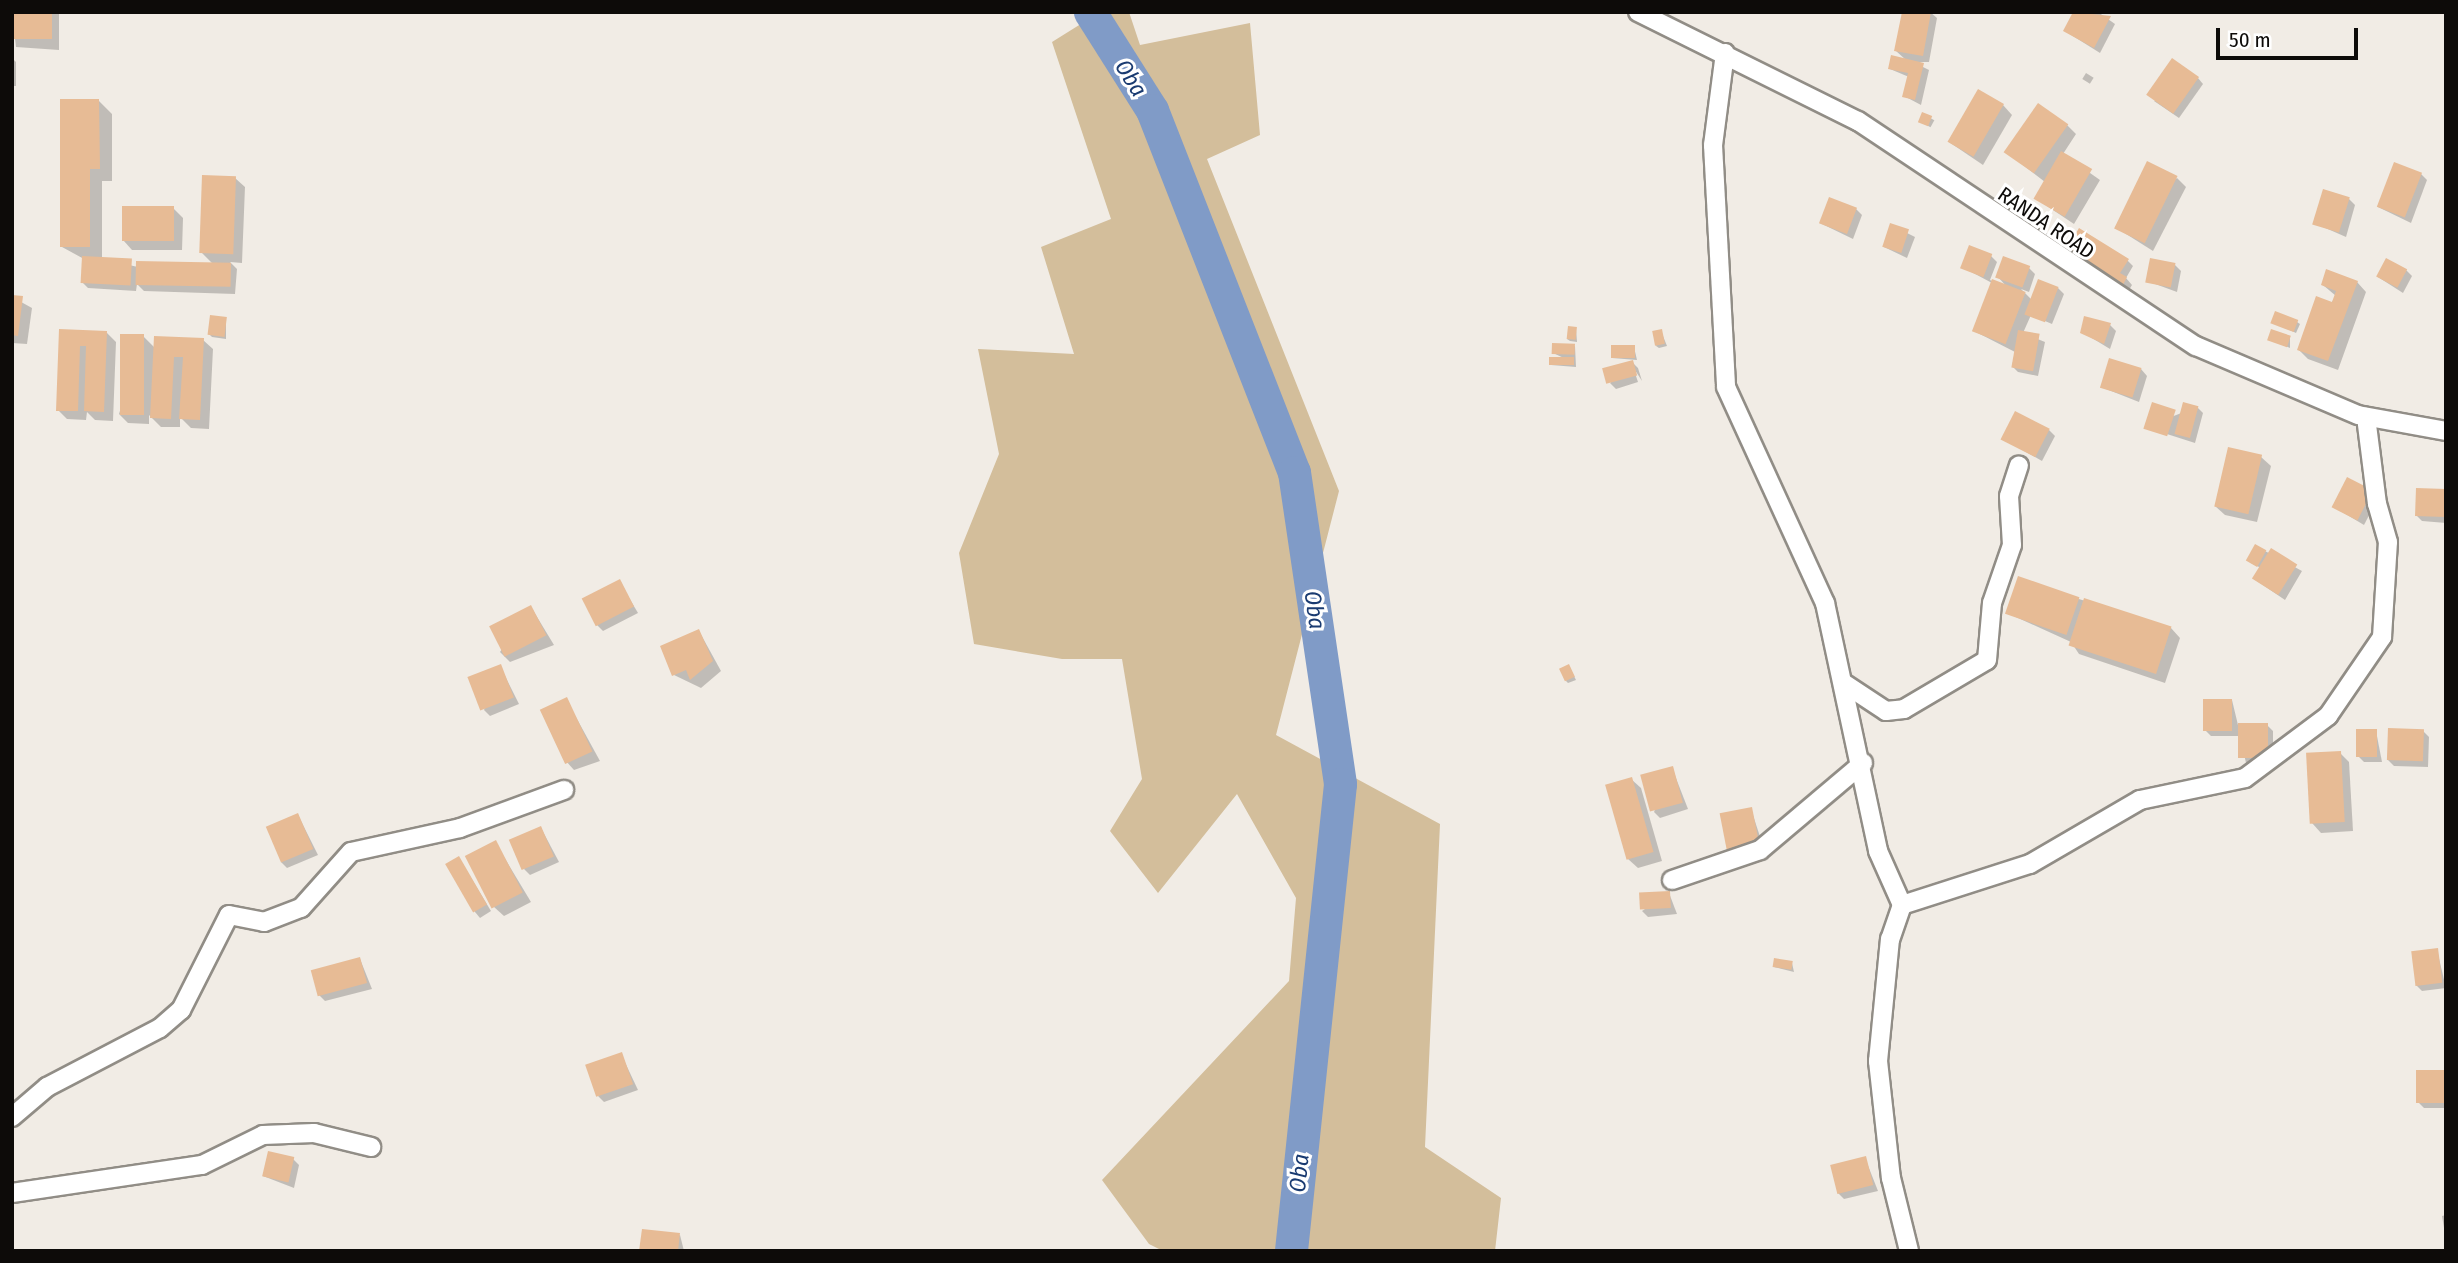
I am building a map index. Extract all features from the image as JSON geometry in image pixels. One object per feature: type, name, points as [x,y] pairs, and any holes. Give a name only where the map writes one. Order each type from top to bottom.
[{"type":"street","name":"RANDA ROAD","points":[[1638,12],[1858,121],[2150,320],[2266,381],[2366,417],[2446,431]]},
{"type":"street","points":[[1725,53],[1713,145],[1726,387],[1819,588],[1863,763],[1878,851],[1902,905],[1890,939],[1878,1087],[1909,1251]]},
{"type":"street","points":[[1902,905],[2030,864],[2140,800],[2245,778],[2328,716],[2382,637],[2388,542],[2376,504],[2366,417]]},
{"type":"street","points":[[1845,684],[1886,711],[1904,709],[1987,660],[1993,603],[2012,545],[2009,496],[2019,466]]},
{"type":"street","points":[[1672,880],[1760,850],[1863,763]]},
{"type":"street","points":[[12,1117],[47,1087],[160,1028],[181,1010],[229,915],[264,922],[301,908],[351,852],[460,828],[565,790]]},
{"type":"street","points":[[12,1193],[201,1165],[263,1135],[314,1133],[371,1147]]},
{"type":"shaded area","points":[[1100,12],[1129,12],[1140,45],[1250,23],[1260,135],[1207,159],[1339,491],[1276,735],[1440,824],[1425,1147],[1501,1198],[1495,1251],[1163,1251],[1149,1244],[1102,1180],[1289,981],[1296,898],[1237,794],[1158,893],[1110,831],[1142,779],[1122,659],[1062,659],[974,644],[959,553],[999,454],[978,349],[1074,354],[1041,247],[1111,219],[1052,42]]},
{"type":"building","points":[[12,12],[52,12],[52,39],[12,39]]},
{"type":"building","points":[[1902,12],[1931,12],[1923,56],[1894,51]]},
{"type":"building","points":[[2073,12],[2111,16],[2094,48],[2063,31]]},
{"type":"building","points":[[1891,55],[1924,63],[1915,100],[1902,97],[1908,73],[1888,69]]},
{"type":"building","points":[[2172,58],[2199,77],[2173,114],[2146,95]]},
{"type":"building","points":[[1978,89],[2004,104],[1973,157],[1948,142]]},
{"type":"building","points":[[60,99],[99,99],[100,169],[90,169],[90,247],[60,247]]},
{"type":"building","points":[[2038,103],[2068,124],[2034,173],[2004,152]]},
{"type":"building","points":[[1922,112],[1932,116],[1928,126],[1918,122]]},
{"type":"building","points":[[2061,151],[2092,169],[2065,217],[2034,199]]},
{"type":"building","points":[[2147,161],[2178,176],[2145,243],[2114,228]]},
{"type":"building","points":[[2394,162],[2422,173],[2405,218],[2377,207]]},
{"type":"building","points":[[202,175],[236,176],[233,254],[199,253]]},
{"type":"building","points":[[2323,189],[2350,197],[2339,233],[2312,224]]},
{"type":"building","points":[[1829,197],[1857,208],[1847,234],[1819,223]]},
{"type":"building","points":[[122,206],[174,206],[174,241],[122,241]]},
{"type":"building","points":[[1890,223],[1909,229],[1901,253],[1882,247]]},
{"type":"building","points":[[2079,228],[2129,259],[2120,273],[2127,277],[2123,285],[2066,250]]},
{"type":"building","points":[[1969,245],[1992,254],[1983,277],[1960,268]]},
{"type":"building","points":[[82,256],[132,259],[131,286],[81,283]]},
{"type":"building","points":[[2003,256],[2030,266],[2022,288],[1995,278]]},
{"type":"building","points":[[2150,258],[2176,263],[2171,288],[2145,283]]},
{"type":"building","points":[[2386,258],[2407,269],[2397,288],[2376,277]]},
{"type":"building","points":[[136,261],[231,263],[231,287],[136,285]]},
{"type":"building","points":[[2326,269],[2358,281],[2328,361],[2297,350],[2316,296],[2332,302],[2336,291],[2321,285]]},
{"type":"building","points":[[1992,279],[2026,292],[2006,344],[1972,331]]},
{"type":"building","points":[[2038,279],[2059,287],[2045,322],[2024,314]]},
{"type":"building","points":[[12,295],[23,296],[18,336],[12,335]]},
{"type":"building","points":[[2275,311],[2298,320],[2294,332],[2270,323]]},
{"type":"building","points":[[210,315],[227,317],[224,337],[208,335]]},
{"type":"building","points":[[2084,316],[2111,323],[2104,344],[2080,333]]},
{"type":"building","points":[[1568,326],[1577,327],[1576,340],[1567,339]]},
{"type":"building","points":[[59,329],[107,331],[104,412],[84,411],[86,346],[80,346],[78,411],[56,411]]},
{"type":"building","points":[[1662,329],[1665,344],[1655,346],[1652,331]]},
{"type":"building","points":[[2271,329],[2291,336],[2287,347],[2267,340]]},
{"type":"building","points":[[2018,330],[2040,334],[2033,371],[2011,367]]},
{"type":"building","points":[[120,334],[144,334],[144,415],[120,415]]},
{"type":"building","points":[[154,336],[204,338],[200,420],[179,419],[183,357],[174,357],[171,419],[150,418]]},
{"type":"building","points":[[1552,343],[1575,344],[1575,355],[1552,354]]},
{"type":"building","points":[[1611,345],[1635,345],[1635,358],[1611,358]]},
{"type":"building","points":[[1549,357],[1574,357],[1574,365],[1549,365]]},
{"type":"building","points":[[2109,358],[2142,368],[2132,398],[2100,388]]},
{"type":"building","points":[[1633,360],[1637,375],[1606,384],[1602,368]]},
{"type":"building","points":[[2152,402],[2176,410],[2167,436],[2143,429]]},
{"type":"building","points":[[2183,402],[2198,406],[2190,438],[2174,434]]},
{"type":"building","points":[[2015,411],[2050,429],[2035,457],[2000,440]]},
{"type":"building","points":[[2228,447],[2262,455],[2248,514],[2214,506]]},
{"type":"building","points":[[2347,477],[2373,490],[2357,520],[2332,507]]},
{"type":"building","points":[[2416,488],[2446,489],[2445,517],[2415,516]]},
{"type":"building","points":[[2255,544],[2266,550],[2257,567],[2246,561]]},
{"type":"building","points":[[2271,548],[2297,564],[2278,595],[2252,579]]},
{"type":"building","points":[[2018,576],[2079,597],[2066,635],[2005,614]]},
{"type":"building","points":[[620,579],[634,607],[596,626],[582,599]]},
{"type":"building","points":[[2084,598],[2171,626],[2156,674],[2069,646]]},
{"type":"building","points":[[531,605],[546,635],[505,657],[489,626]]},
{"type":"building","points":[[699,629],[713,661],[690,680],[686,670],[672,676],[660,646]]},
{"type":"building","points":[[501,664],[514,698],[480,711],[467,677]]},
{"type":"building","points":[[1569,664],[1575,677],[1565,681],[1559,669]]},
{"type":"building","points":[[567,697],[592,751],[565,764],[540,710]]},
{"type":"building","points":[[2203,699],[2232,699],[2232,731],[2203,731]]},
{"type":"building","points":[[2238,723],[2268,723],[2268,758],[2238,758]]},
{"type":"building","points":[[2388,728],[2424,729],[2423,761],[2387,760]]},
{"type":"building","points":[[2356,729],[2377,729],[2377,757],[2356,757]]},
{"type":"building","points":[[2341,751],[2345,822],[2310,824],[2306,753]]},
{"type":"building","points":[[1673,766],[1683,803],[1650,812],[1640,775]]},
{"type":"building","points":[[1632,777],[1653,852],[1627,860],[1605,785]]},
{"type":"building","points":[[1752,807],[1759,844],[1727,851],[1720,813]]},
{"type":"building","points":[[298,813],[313,849],[281,863],[266,827]]},
{"type":"building","points":[[541,826],[554,856],[522,870],[509,840]]},
{"type":"building","points":[[496,840],[523,893],[492,908],[465,856]]},
{"type":"building","points":[[459,856],[487,904],[473,912],[445,864]]},
{"type":"building","points":[[1670,891],[1671,908],[1640,910],[1639,893]]},
{"type":"building","points":[[2438,948],[2442,983],[2415,986],[2411,951]]},
{"type":"building","points":[[360,957],[367,983],[318,996],[311,970]]},
{"type":"building","points":[[1774,958],[1793,961],[1791,970],[1773,967]]},
{"type":"building","points":[[622,1052],[633,1084],[596,1097],[585,1065]]},
{"type":"building","points":[[2416,1070],[2446,1070],[2446,1103],[2416,1103]]},
{"type":"building","points":[[268,1151],[294,1157],[288,1182],[262,1176]]},
{"type":"building","points":[[1866,1156],[1873,1185],[1837,1194],[1830,1165]]},
{"type":"building","points":[[642,1229],[680,1233],[678,1251],[639,1251]]},
{"type":"waterway","name":"Oba","points":[[1090,12],[1152,110],[1294,472],[1340,784],[1291,1251]]}]
